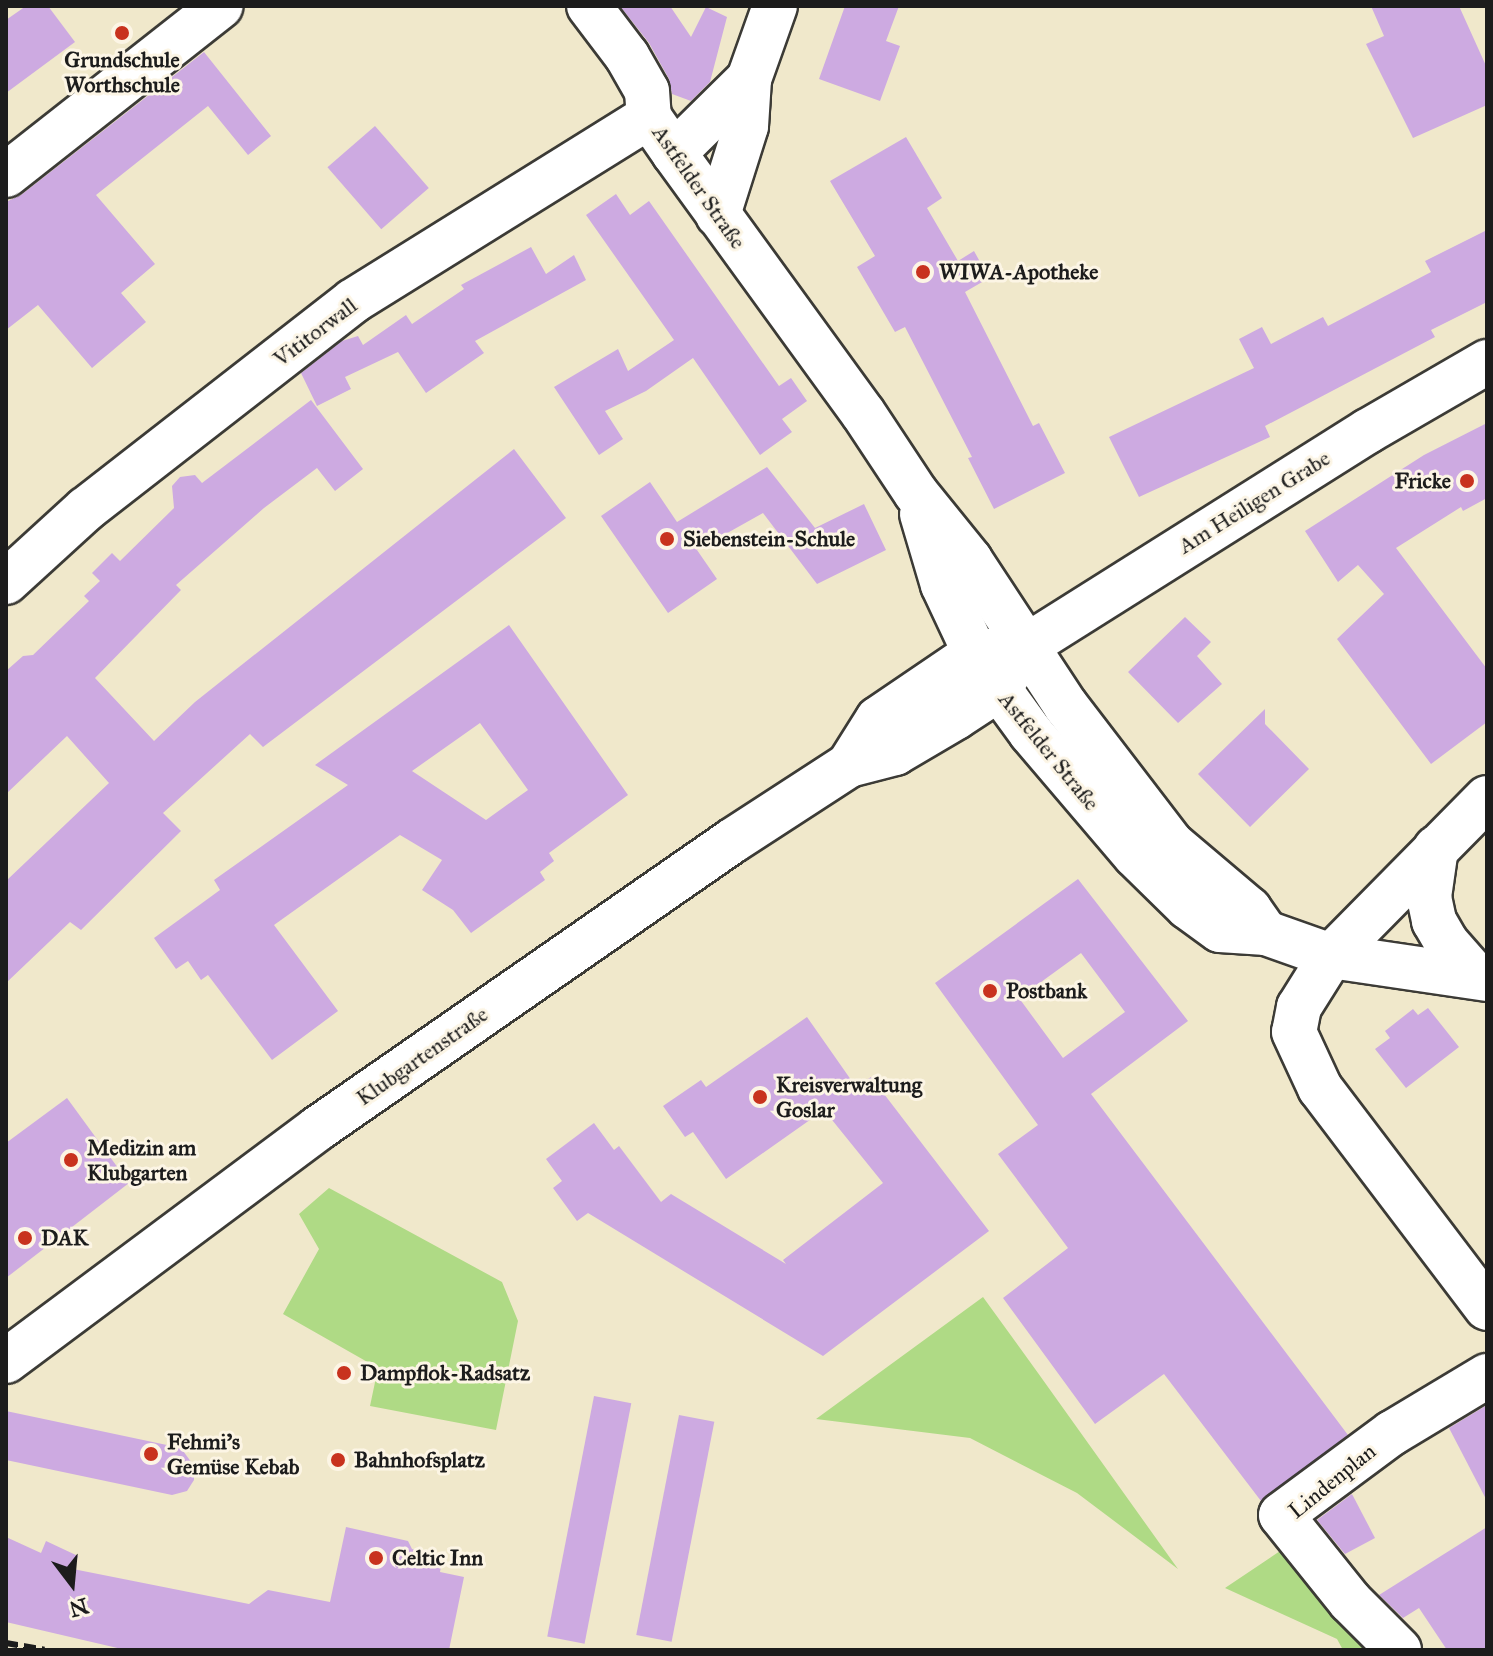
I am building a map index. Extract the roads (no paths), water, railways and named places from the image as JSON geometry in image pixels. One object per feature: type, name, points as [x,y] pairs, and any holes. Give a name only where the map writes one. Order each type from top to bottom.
[{"type":"street","points":[[6,175],[221,6]]},
{"type":"street","points":[[581,6],[596,52],[622,105],[649,117],[647,91],[627,56],[589,6]]},
{"type":"street","points":[[718,215],[746,126],[749,79],[775,6]]},
{"type":"street","points":[[674,153],[749,79]]},
{"type":"street","name":"Astfelder Straße","points":[[649,117],[863,413],[916,493],[970,560],[1025,647],[1172,844],[1249,909],[1266,933]]},
{"type":"street","name":"Vititorwall","points":[[6,582],[81,513],[353,301],[649,117]]},
{"type":"street","name":"Am Heiligen Grabe","points":[[975,653],[1025,647],[1355,439],[1487,362]]},
{"type":"street","name":"Astfelder Straße","points":[[916,493],[943,585],[975,653],[1031,733],[1161,883],[1220,930],[1266,933],[1331,956],[1481,977]]},
{"type":"street","name":"Am Heiligen Grabe","points":[[999,689],[1025,647]]},
{"type":"street","name":"Klubgartenstraße","points":[[849,765],[878,719],[975,653]]},
{"type":"street","name":"Klubgartenstraße","points":[[6,1361],[317,1129],[732,841],[849,765],[895,753],[999,689]]},
{"type":"street","points":[[1487,798],[1331,956],[1299,1007],[1294,1032],[1320,1088],[1487,1308]]},
{"type":"street","points":[[1436,848],[1429,897],[1434,921],[1446,942],[1481,977]]},
{"type":"street","name":"Lindenplan","points":[[1399,1650],[1350,1601],[1281,1515],[1392,1433],[1487,1376]]},
{"type":"railway","points":[[6,1643],[44,1650]]},
{"type":"place","name":"Grundschule Worthschule","points":[[122,33]]},
{"type":"place","name":"WIWA-Apotheke","points":[[923,272]]},
{"type":"place","name":"Fricke","points":[[1467,481]]},
{"type":"place","name":"Siebenstein-Schule","points":[[667,539]]},
{"type":"place","name":"Postbank","points":[[990,991]]},
{"type":"place","name":"Kreisverwaltung Goslar","points":[[760,1097]]},
{"type":"place","name":"Medizin am Klubgarten","points":[[71,1160]]},
{"type":"place","name":"DAK","points":[[25,1238]]},
{"type":"place","name":"Dampflok-Radsatz","points":[[344,1373]]},
{"type":"place","name":"Fehmi's Gemüse Kebab","points":[[151,1454]]},
{"type":"place","name":"Bahnhofsplatz","points":[[338,1460]]},
{"type":"place","name":"Celtic Inn","points":[[376,1558]]}]
